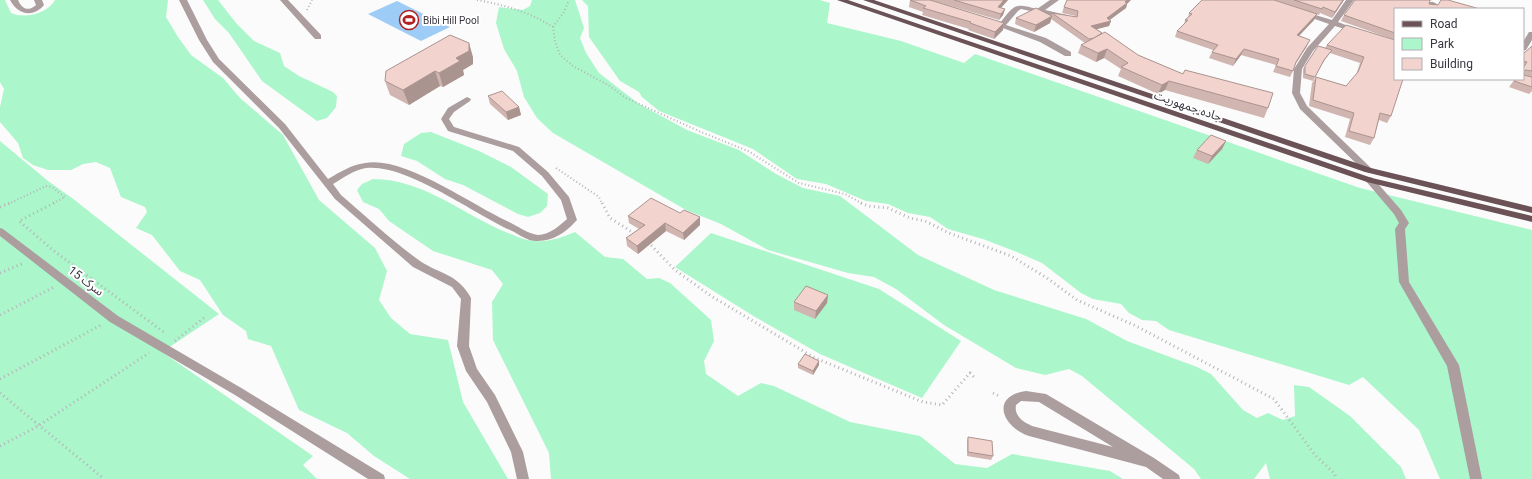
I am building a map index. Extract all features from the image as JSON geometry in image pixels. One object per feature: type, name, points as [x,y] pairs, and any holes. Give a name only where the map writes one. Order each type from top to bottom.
[{"type":"main road","name":"جاده جمهوریت","points":[[841,0],[1369,175],[1532,219]]},
{"type":"main road","name":"جاده جمهوریت","points":[[867,0],[1369,175],[1532,210]]},
{"type":"street","points":[[14,0],[16,7],[21,11],[29,12],[37,9],[40,5],[38,0]]},
{"type":"street","points":[[183,0],[203,40],[216,60],[282,126],[338,197],[376,232],[417,264],[456,284],[466,298],[463,346],[472,371],[491,399],[517,452],[523,479]]},
{"type":"street","points":[[284,0],[318,37]]},
{"type":"street","points":[[1039,11],[1055,0]]},
{"type":"street","points":[[1350,0],[1334,23],[1310,50],[1298,69],[1296,93],[1303,108],[1369,175],[1398,212],[1404,223],[1400,229],[1404,282],[1453,365],[1476,479]]},
{"type":"street","points":[[1002,25],[1015,9],[1020,7],[1072,19]]},
{"type":"street","points":[[1298,12],[1364,33]]},
{"type":"street","points":[[981,19],[1043,40],[1068,54]]},
{"type":"street","points":[[1524,46],[1532,34]]},
{"type":"street","points":[[328,183],[346,172],[368,165],[392,167],[429,184],[508,226],[537,238],[558,233],[572,220],[566,199],[544,174],[516,149],[451,129],[445,119],[451,110],[467,99]]},
{"type":"street","name":"سرک 15","points":[[0,231],[114,319],[239,392],[379,479]]},
{"type":"street","points":[[1149,462],[1029,431],[1016,423],[1009,410],[1011,402],[1018,396],[1032,395],[1042,398],[1149,462],[1174,479]]},
{"type":"path","points":[[477,0],[511,6],[534,15],[553,27]]},
{"type":"path","points":[[569,0],[564,12],[553,27],[555,41],[560,54],[573,66],[608,85],[626,98],[701,132],[748,151],[799,183],[845,194],[868,206],[888,208],[910,218],[925,220],[949,233],[1011,256],[1047,278],[1076,300],[1136,326],[1274,399],[1315,455],[1335,474],[1336,479]]},
{"type":"path","points":[[555,168],[599,197],[610,218],[640,237]]},
{"type":"path","points":[[0,207],[46,186],[52,187],[56,190],[65,197],[19,221],[54,251],[175,341]]},
{"type":"path","points":[[646,241],[652,245],[675,270],[711,296],[822,361],[923,402],[942,405],[970,373],[976,378]]},
{"type":"path","points":[[0,273],[36,258]]},
{"type":"path","points":[[0,315],[65,282]]},
{"type":"path","points":[[0,379],[114,319],[130,307]]},
{"type":"path","points":[[0,446],[38,426],[164,342],[175,341],[205,317]]},
{"type":"path","points":[[0,393],[38,426],[104,479]]},
{"type":"green space","points":[[0,0],[5,0],[11,13],[17,15],[29,15],[47,9],[55,0],[168,0],[166,17],[191,55],[223,78],[240,98],[283,135],[319,200],[375,248],[387,271],[379,300],[391,318],[410,334],[448,340],[463,402],[508,479],[410,479],[374,456],[347,433],[299,410],[271,346],[248,339],[246,331],[223,315],[200,280],[180,271],[152,235],[136,228],[147,212],[145,207],[121,197],[110,168],[96,162],[83,164],[71,170],[48,170],[33,165],[23,158],[18,143],[0,122],[0,107],[4,89],[0,82]]},
{"type":"green space","points":[[203,0],[218,0],[236,23],[254,41],[280,53],[284,66],[299,76],[333,92],[337,96],[336,107],[327,118],[317,121],[262,81],[229,33],[215,19]]},
{"type":"green space","points":[[532,0],[575,0],[584,28],[580,38],[586,53],[599,73],[639,104],[687,130],[739,150],[776,174],[803,188],[840,196],[918,255],[994,290],[1086,319],[1127,341],[1197,367],[1211,374],[1243,410],[1257,418],[1268,413],[1283,420],[1295,416],[1294,385],[1309,387],[1350,416],[1401,467],[1406,479],[1270,479],[1266,463],[1254,479],[1201,479],[1194,469],[1082,376],[1069,369],[1045,375],[1016,368],[944,325],[896,289],[874,277],[848,273],[768,250],[721,224],[686,210],[553,133],[537,118],[524,97],[517,71],[504,49],[496,23],[499,7],[523,10],[530,6]]},
{"type":"green space","points":[[582,0],[820,0],[830,3],[827,23],[901,41],[964,63],[975,54],[1360,188],[1532,230],[1532,479],[1440,479],[1419,430],[1363,377],[1349,385],[1169,330],[1156,321],[1142,320],[1129,313],[1121,304],[1093,299],[1081,293],[1042,263],[1019,253],[983,239],[948,229],[930,217],[908,213],[888,204],[866,201],[826,184],[797,179],[753,149],[659,111],[642,97],[639,92],[620,81],[589,37],[588,6]]},
{"type":"green space","points":[[431,132],[479,151],[511,167],[548,194],[547,206],[540,213],[528,217],[518,214],[463,185],[445,179],[417,161],[401,156],[404,144],[421,133]]},
{"type":"green space","points":[[0,141],[48,181],[72,198],[219,314],[162,352],[313,456],[303,465],[317,479],[0,479]]},
{"type":"green space","points":[[373,179],[392,181],[426,191],[491,226],[520,238],[534,241],[546,241],[575,232],[605,257],[623,259],[647,279],[659,278],[670,283],[711,320],[714,341],[704,361],[706,374],[738,396],[761,383],[774,386],[850,422],[920,436],[955,464],[987,468],[1012,454],[1110,471],[1123,479],[551,479],[549,453],[493,340],[492,302],[503,284],[492,270],[433,251],[389,221],[379,209],[363,202],[357,190],[362,184]]},
{"type":"green space","points":[[711,233],[879,289],[961,341],[922,398],[820,354],[755,317],[675,267]]},
{"type":"water","name":"Bibi Hill Pool","points":[[397,1],[450,27],[421,41],[368,14]]},
{"type":"building","points":[[910,0],[930,0],[1004,23],[995,32],[970,23],[971,22],[923,8],[926,6]]},
{"type":"building","points":[[954,0],[1004,0],[998,7],[1005,9],[1001,14]]},
{"type":"building","points":[[1067,0],[1127,0],[1125,2],[1127,3],[1107,18],[1111,21],[1091,26],[1102,33],[1089,39],[1052,13],[1077,17],[1078,11],[1064,7]]},
{"type":"building","points":[[1202,0],[1274,0],[1317,14],[1297,35],[1310,40],[1296,62],[1293,71],[1276,66],[1279,59],[1244,49],[1236,59],[1212,52],[1218,45],[1177,31],[1188,20],[1185,20],[1192,14],[1189,13]]},
{"type":"building","points":[[1294,0],[1343,0],[1335,12],[1323,7],[1322,9]]},
{"type":"building","points":[[1355,0],[1430,0],[1429,4],[1438,5],[1441,0],[1448,0],[1476,8],[1394,8],[1394,33],[1344,15]]},
{"type":"building","points":[[1036,8],[1052,16],[1036,25],[1016,18]]},
{"type":"building","points":[[1346,25],[1394,40],[1394,80],[1403,80],[1391,116],[1380,113],[1374,138],[1349,131],[1354,113],[1313,100],[1316,77],[1346,86],[1358,72],[1364,57],[1327,45]]},
{"type":"building","points":[[1105,32],[1138,55],[1183,74],[1185,70],[1273,93],[1268,108],[1169,81],[1162,85],[1121,67],[1128,63],[1107,49],[1098,53],[1081,45]]},
{"type":"building","points":[[450,35],[469,43],[469,51],[456,58],[460,61],[439,73],[435,71],[403,90],[385,81],[386,71]]},
{"type":"building","points":[[1318,46],[1332,50],[1324,60],[1315,77],[1305,74],[1305,66]]},
{"type":"building","points":[[1532,46],[1532,71],[1526,70],[1524,71],[1524,66],[1527,62],[1524,61],[1524,53]]},
{"type":"building","points":[[1524,75],[1532,77],[1532,87],[1514,81],[1524,80]]},
{"type":"building","points":[[502,91],[519,107],[506,112],[488,96]]},
{"type":"building","points":[[1211,135],[1226,141],[1212,156],[1197,150]]},
{"type":"building","points":[[651,198],[680,213],[684,210],[700,217],[683,233],[665,223],[637,246],[626,238],[645,225],[628,216]]},
{"type":"building","points":[[806,286],[828,295],[816,311],[794,302]]},
{"type":"building","points":[[805,354],[819,361],[813,371],[798,364]]},
{"type":"building","points":[[968,437],[992,441],[993,456],[968,452]]},
{"type":"place","name":"Bibi Hill Pool","points":[[409,20]]}]
